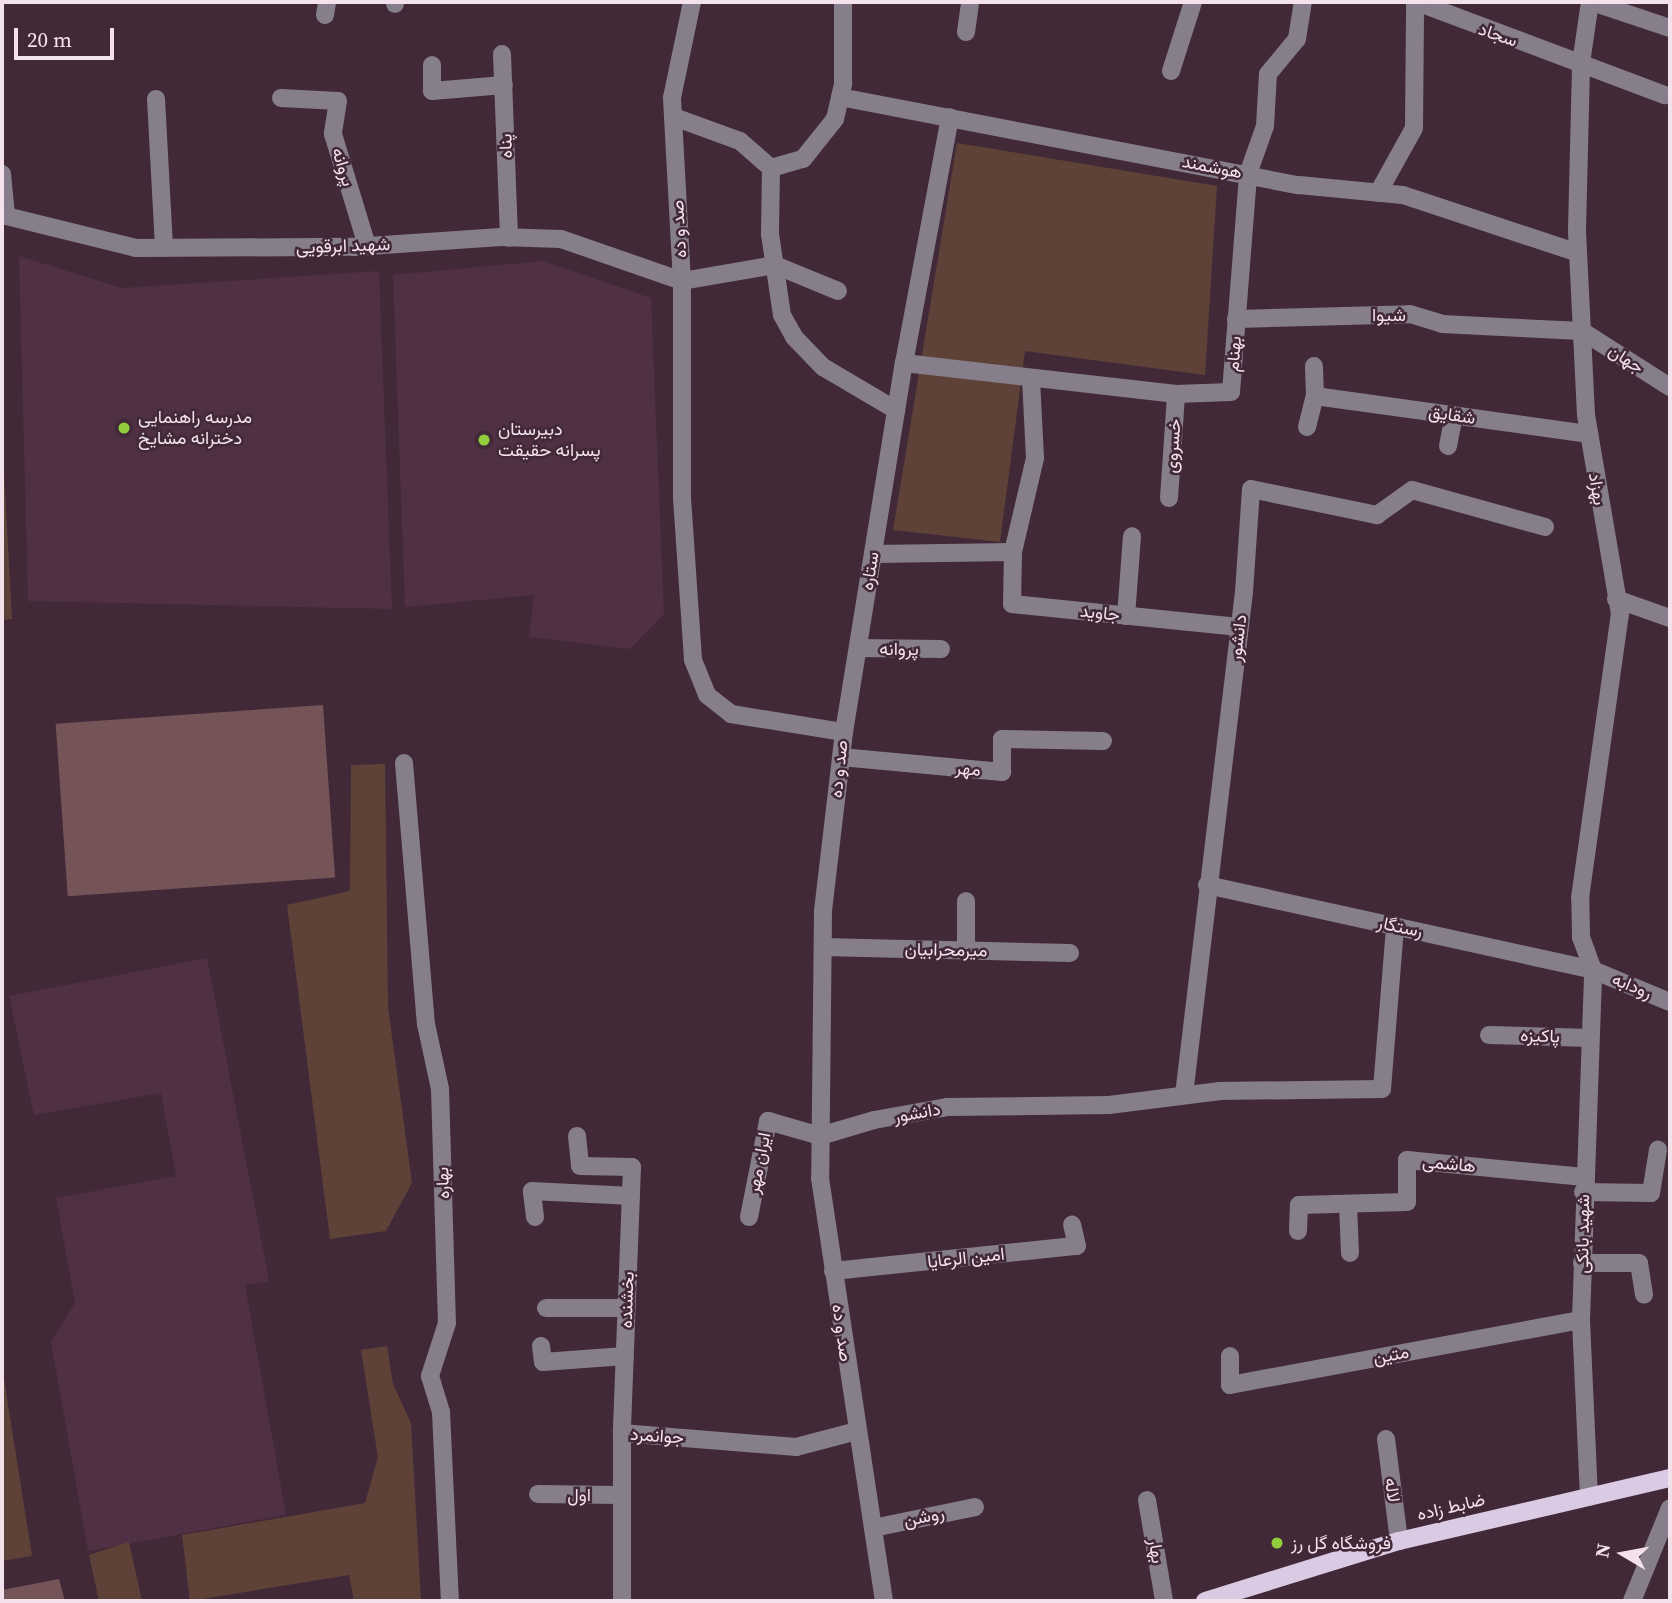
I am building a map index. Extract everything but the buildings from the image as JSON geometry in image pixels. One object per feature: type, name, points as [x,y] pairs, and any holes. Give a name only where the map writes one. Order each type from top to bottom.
[{"type":"main road","name":"ضابط زاده","points":[[1205,1601],[1399,1541],[1670,1478]]},
{"type":"street","name":"صد و ده","points":[[692,2],[676,74],[674,117],[682,281],[681,498],[693,660],[707,695],[730,714],[844,732],[823,947],[820,1178],[884,1601]]},
{"type":"street","points":[[771,168],[803,159],[835,120],[840,97],[843,2]]},
{"type":"street","points":[[966,33],[970,2]]},
{"type":"street","points":[[1171,71],[1193,2]]},
{"type":"street","name":"بهنام","points":[[904,363],[1176,394],[1231,392],[1248,174],[1265,125],[1268,74],[1297,38],[1303,2]]},
{"type":"street","points":[[1378,193],[1414,128],[1416,2]]},
{"type":"street","name":"سجاد","points":[[1416,2],[1465,24],[1665,95]]},
{"type":"street","points":[[1591,2],[1670,28]]},
{"type":"street","name":"بهزاد","points":[[1591,2],[1581,63],[1578,253],[1589,434],[1616,599],[1616,641],[1580,898],[1581,937],[1593,970]]},
{"type":"street","name":"پناه","points":[[502,54],[509,238]]},
{"type":"street","points":[[432,65],[432,91],[504,85]]},
{"type":"street","name":"هوشمند","points":[[840,97],[1248,174],[1403,195],[1578,253]]},
{"type":"street","name":"پروانه","points":[[281,98],[338,101],[333,134],[367,246]]},
{"type":"street","points":[[156,99],[164,248]]},
{"type":"street","points":[[674,117],[740,141],[771,168],[770,234],[782,315],[794,337],[823,366],[896,410]]},
{"type":"street","name":"ستاره","points":[[844,732],[904,363],[950,117]]},
{"type":"street","points":[[2,174],[4,215]]},
{"type":"street","name":"شهید ابرقویی","points":[[4,215],[136,248],[367,246],[509,238],[561,239],[682,281]]},
{"type":"street","points":[[682,281],[775,265],[838,291]]},
{"type":"street","name":"شیوا","points":[[1236,319],[1410,314],[1442,324],[1582,331]]},
{"type":"street","name":"جهان","points":[[1582,331],[1670,387]]},
{"type":"street","points":[[1307,427],[1315,396],[1314,366]]},
{"type":"street","name":"جاوید","points":[[1031,378],[1035,458],[1013,552],[1012,604],[1239,627]]},
{"type":"street","name":"خسروی","points":[[1169,498],[1176,394]]},
{"type":"street","name":"شقایق","points":[[1315,396],[1589,434]]},
{"type":"street","points":[[1448,446],[1454,416]]},
{"type":"street","name":"دانشور","points":[[1184,1095],[1239,627],[1251,489],[1377,514],[1412,490],[1545,527]]},
{"type":"street","points":[[1126,616],[1132,536]]},
{"type":"street","points":[[873,554],[1013,552]]},
{"type":"street","points":[[1616,599],[1670,618]]},
{"type":"street","name":"پروانه","points":[[858,648],[941,649]]},
{"type":"street","name":"مهر","points":[[841,757],[1002,772],[1002,739],[1103,741]]},
{"type":"street","name":"بهاره","points":[[404,763],[426,1024],[440,1089],[447,1323],[430,1376],[441,1412],[450,1601]]},
{"type":"street","name":"رستگار","points":[[1207,885],[1593,970]]},
{"type":"street","points":[[966,901],[966,951]]},
{"type":"street","name":"دانشور","points":[[820,1136],[874,1120],[947,1107],[1110,1105],[1184,1095],[1382,1089],[1395,926]]},
{"type":"street","name":"میرمحرابیان","points":[[823,947],[1070,953]]},
{"type":"street","name":"رودابه","points":[[1593,970],[1670,1002]]},
{"type":"street","name":"شهید بانکی","points":[[1589,1497],[1581,1320],[1593,970]]},
{"type":"street","name":"پاکیزه","points":[[1489,1035],[1590,1038]]},
{"type":"street","name":"ایران مهر","points":[[749,1217],[768,1121],[820,1136]]},
{"type":"street","name":"بخشنده","points":[[577,1136],[580,1166],[632,1167],[622,1433]]},
{"type":"street","points":[[1584,1184],[1651,1193],[1658,1150]]},
{"type":"street","name":"هاشمی","points":[[1297,1231],[1299,1205],[1406,1202],[1407,1160],[1584,1184]]},
{"type":"street","points":[[535,1217],[532,1191],[631,1196]]},
{"type":"street","points":[[1348,1204],[1350,1253]]},
{"type":"street","name":"امین الرعایا","points":[[833,1271],[1077,1246],[1072,1225]]},
{"type":"street","points":[[1582,1264],[1639,1263],[1644,1295]]},
{"type":"street","points":[[545,1308],[626,1308]]},
{"type":"street","name":"متین","points":[[1230,1356],[1230,1385],[1581,1320]]},
{"type":"street","points":[[541,1346],[543,1362],[625,1356]]},
{"type":"street","name":"جوانمرد","points":[[622,1601],[622,1433],[796,1447],[857,1431]]},
{"type":"street","name":"لاله","points":[[1386,1439],[1399,1541]]},
{"type":"street","name":"اول","points":[[538,1494],[620,1495]]},
{"type":"street","name":"بهار","points":[[1147,1500],[1164,1601]]},
{"type":"street","name":"روشن","points":[[873,1528],[975,1507]]},
{"type":"street","points":[[1632,1601],[1670,1508]]},
{"type":"shaded area","points":[[957,143],[1217,186],[1205,375],[1025,351],[1000,542],[893,530]]},
{"type":"shaded area","points":[[19,256],[122,288],[379,271],[392,609],[28,601]]},
{"type":"shaded area","points":[[543,261],[651,298],[664,614],[630,649],[529,637],[534,595],[405,607],[393,275]]},
{"type":"shaded area","points":[[2,434],[12,619],[2,620]]},
{"type":"shaded area","points":[[385,764],[388,1007],[412,1183],[386,1231],[330,1239],[287,905],[350,891],[351,765]]},
{"type":"shaded area","points":[[207,958],[269,1281],[245,1285],[286,1515],[88,1551],[51,1342],[75,1303],[56,1198],[176,1176],[161,1093],[34,1115],[9,996]]},
{"type":"shaded area","points":[[387,1346],[393,1384],[411,1423],[421,1601],[354,1601],[349,1575],[190,1601],[182,1535],[365,1503],[378,1457],[361,1350]]},
{"type":"shaded area","points":[[2,1366],[32,1556],[2,1561]]},
{"type":"shaded area","points":[[129,1542],[142,1601],[99,1601],[89,1555]]},
{"type":"place","name":"مدرسه راهنمایی دخترانه مشایخ","points":[[124,428]]},
{"type":"place","name":"دبیرستان پسرانه حقیقت","points":[[484,440]]},
{"type":"place","name":"فروشگاه گل رز","points":[[1277,1543]]}]
